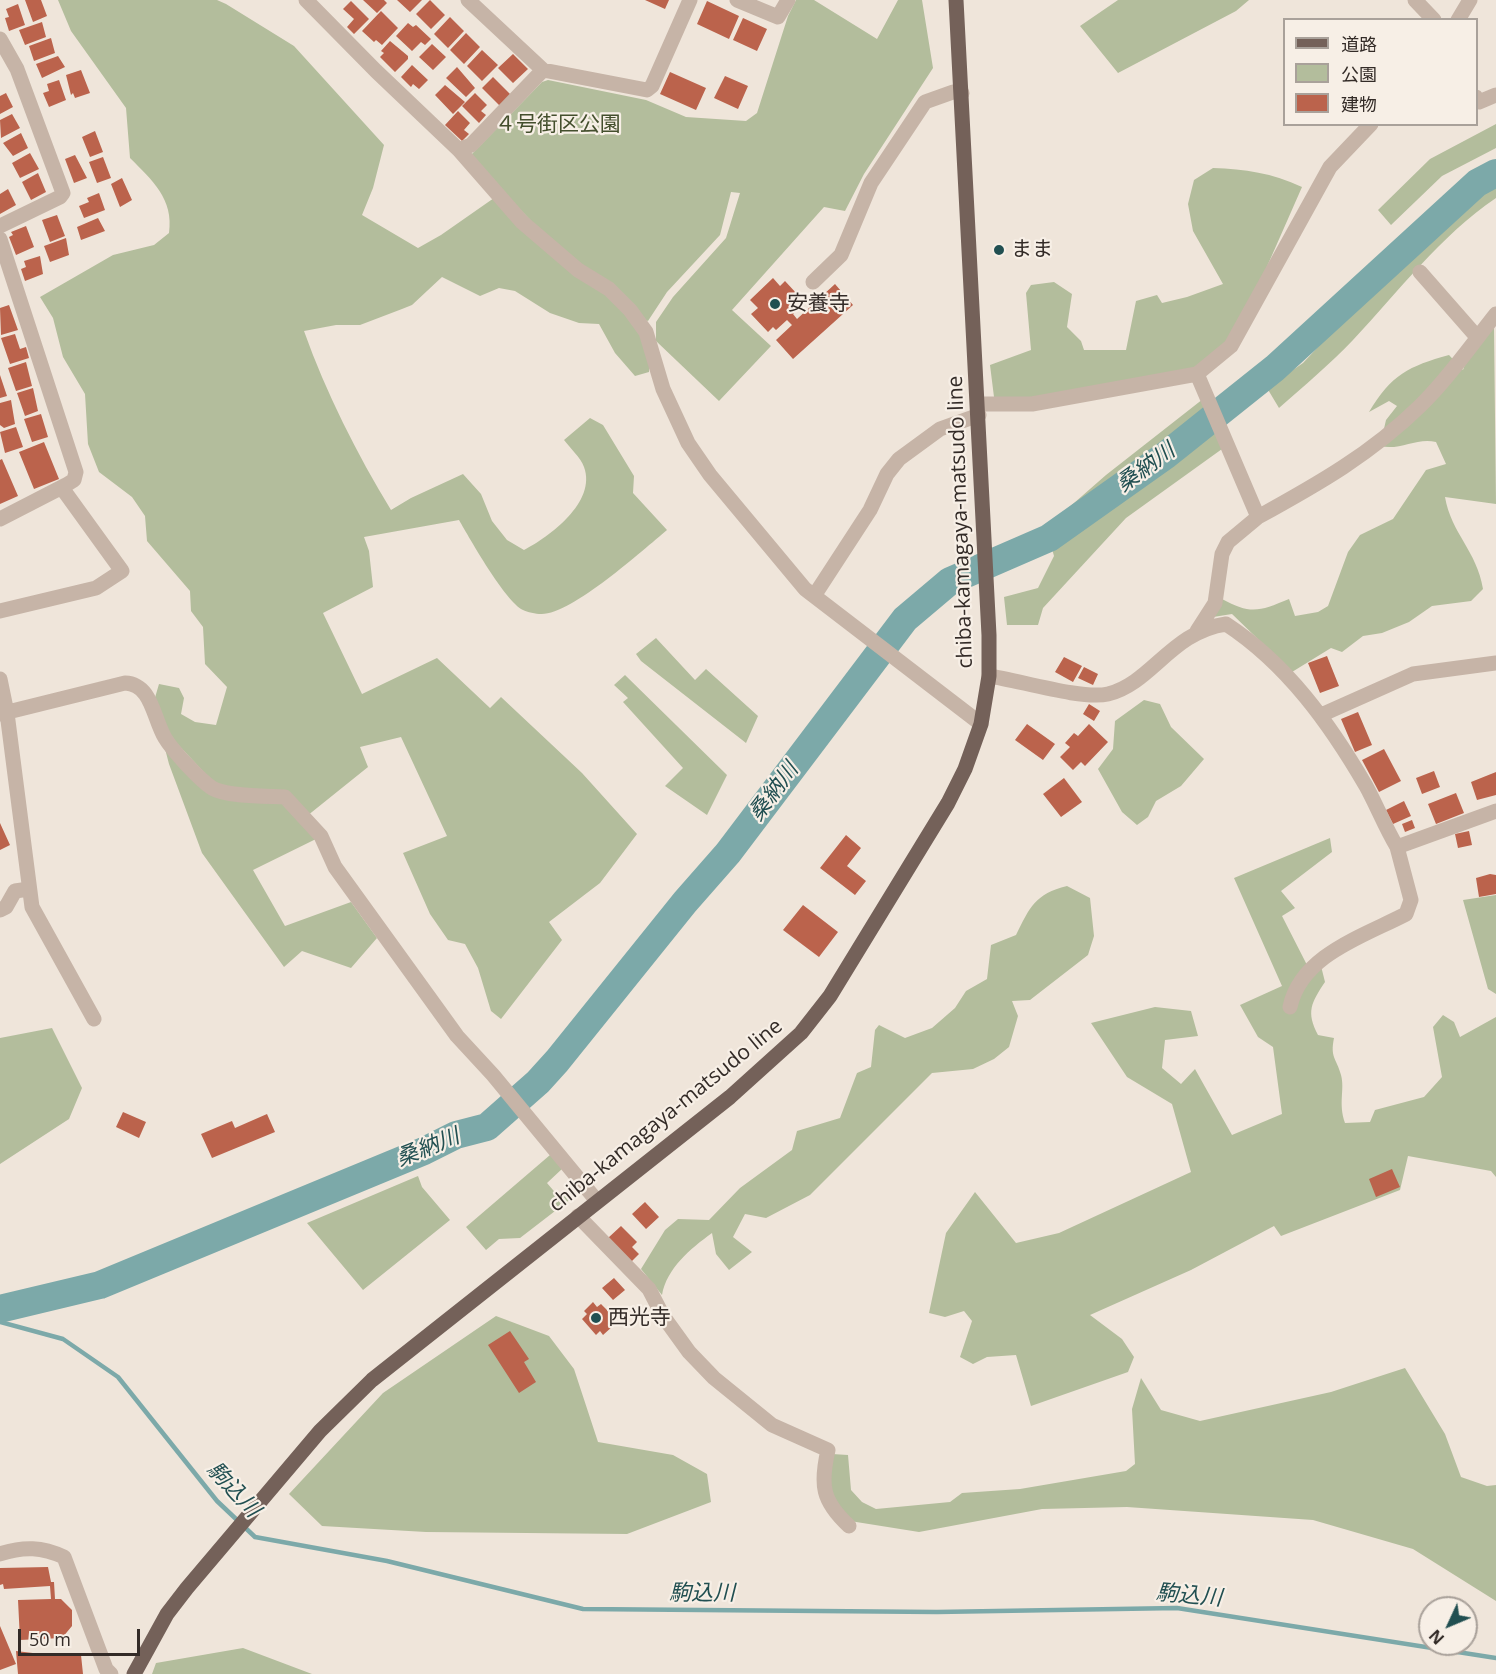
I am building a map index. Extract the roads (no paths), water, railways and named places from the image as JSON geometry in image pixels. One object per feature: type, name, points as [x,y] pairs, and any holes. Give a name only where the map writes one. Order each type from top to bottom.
[{"type":"main road","name":"chiba-kamagaya-matsudo line","points":[[134,1674],[167,1614],[222,1546],[320,1431],[372,1380],[730,1097],[801,1033],[830,996],[948,803],[965,769],[981,724],[989,676],[986,544],[956,0]]},
{"type":"street","points":[[306,0],[459,150],[522,222],[578,270],[609,289],[630,310],[646,332],[663,389],[688,443],[710,475],[805,589],[981,724]]},
{"type":"street","points":[[468,0],[543,70],[647,90],[652,86],[690,0]]},
{"type":"street","points":[[737,0],[778,17],[788,0]]},
{"type":"street","points":[[1415,0],[1432,18]]},
{"type":"street","points":[[1459,18],[1470,0]]},
{"type":"street","points":[[0,39],[17,69],[63,194],[0,226]]},
{"type":"street","points":[[459,150],[471,145],[543,70]]},
{"type":"street","points":[[813,282],[841,255],[871,183],[925,102],[953,92],[962,93]]},
{"type":"street","points":[[1478,100],[1479,102],[1496,95]]},
{"type":"street","points":[[814,596],[870,510],[887,474],[899,459],[940,429],[979,409],[1032,404],[1197,374],[1231,346],[1330,167],[1369,126]]},
{"type":"street","points":[[0,239],[76,472],[74,480],[62,488],[0,519]]},
{"type":"street","points":[[1420,272],[1478,337]]},
{"type":"street","points":[[989,676],[1089,694],[1108,694],[1132,682],[1197,631],[1215,603],[1222,554],[1228,542],[1258,517],[1340,472],[1370,450],[1422,405],[1496,314]]},
{"type":"street","points":[[1197,374],[1258,517]]},
{"type":"street","points":[[0,611],[96,588],[122,571],[62,488]]},
{"type":"street","points":[[1197,631],[1226,624],[1250,639],[1293,681],[1321,715],[1367,788],[1397,847],[1411,900],[1406,914],[1324,957],[1301,980],[1290,1007]]},
{"type":"street","points":[[1321,715],[1413,674],[1496,663]]},
{"type":"street","points":[[0,679],[32,907],[94,1019]]},
{"type":"street","points":[[4,714],[125,683],[135,683],[144,690],[165,739],[213,788],[227,792],[285,797],[321,836],[335,867],[457,1036],[493,1075],[597,1202]]},
{"type":"street","points":[[1397,847],[1496,811]]},
{"type":"street","points":[[0,910],[6,907],[15,891],[29,889]]},
{"type":"street","points":[[578,1215],[649,1289],[663,1316],[689,1352],[714,1378],[772,1425],[828,1450],[822,1476],[831,1508],[849,1526]]},
{"type":"street","points":[[0,1554],[16,1549],[44,1548],[64,1557],[106,1669],[111,1674]]},
{"type":"waterway","name":"桑納川","points":[[0,1309],[100,1285],[424,1151],[456,1135],[487,1127],[538,1082],[557,1061],[685,902],[728,853],[905,619],[950,581],[1049,538],[1166,455],[1275,368],[1477,183],[1496,173]]},
{"type":"waterway","name":"駒込川","points":[[0,1322],[63,1339],[118,1377],[217,1501],[255,1537],[387,1561],[583,1609],[937,1612],[1177,1608],[1496,1658]]},
{"type":"place","name":"まま","points":[[999,250]]},
{"type":"place","name":"安養寺","points":[[775,304]]},
{"type":"place","name":"西光寺","points":[[596,1318]]},
{"type":"park label","name":"４号街区公園","points":[[558,125]]}]
